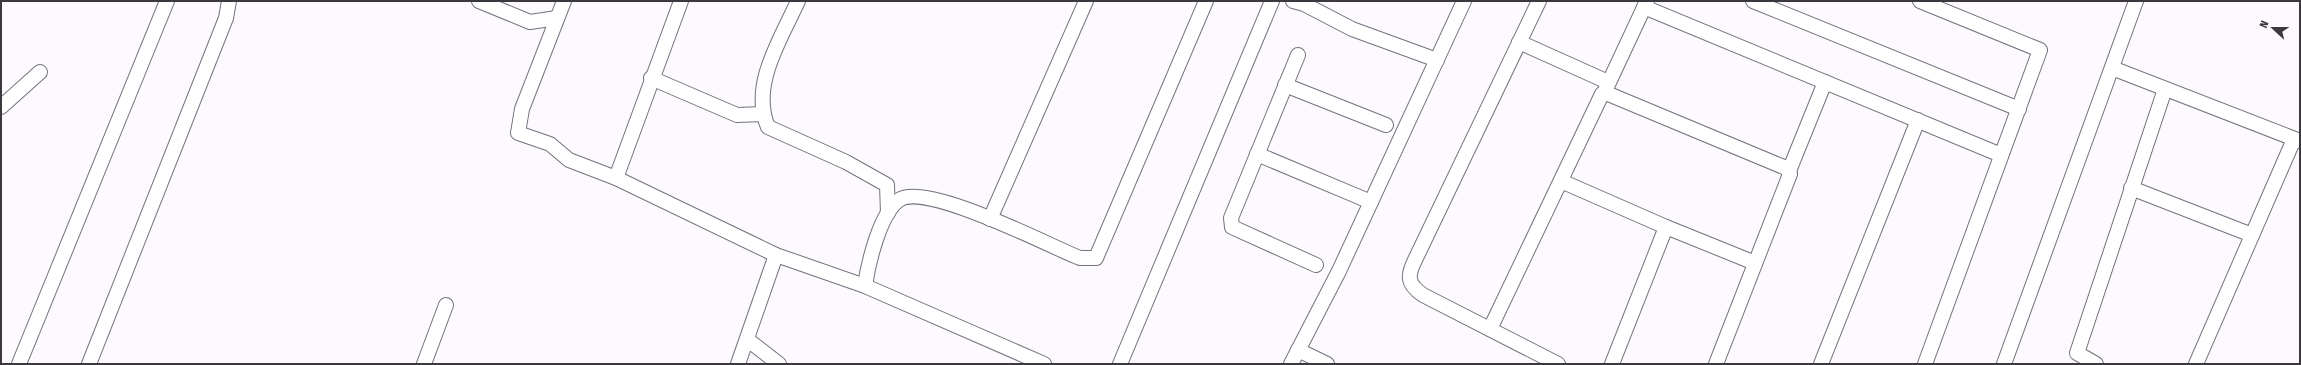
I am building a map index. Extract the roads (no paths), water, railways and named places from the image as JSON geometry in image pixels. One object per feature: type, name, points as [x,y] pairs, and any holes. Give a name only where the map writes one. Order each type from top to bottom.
[{"type":"street","points":[[19,364],[167,1]]},
{"type":"street","points":[[89,364],[226,18],[229,1]]},
{"type":"street","points":[[479,1],[530,22],[557,18]]},
{"type":"street","points":[[564,1],[522,109],[518,133],[550,144],[569,160],[616,178],[776,255],[865,286],[1043,364]]},
{"type":"street","points":[[616,178],[651,78],[681,1]]},
{"type":"street","points":[[798,1],[766,71],[762,114],[768,128],[846,162],[888,184],[888,213]]},
{"type":"street","points":[[990,219],[1086,1]]},
{"type":"street","points":[[865,286],[870,253],[888,213],[899,200],[918,196],[931,197],[990,219],[1080,258],[1096,258],[1206,1]]},
{"type":"street","points":[[1120,364],[1272,1]]},
{"type":"street","points":[[1293,1],[1352,29],[1437,60]]},
{"type":"street","points":[[1291,364],[1339,271],[1464,1]]},
{"type":"street","points":[[1539,1],[1408,274],[1412,286],[1423,295],[1558,364]]},
{"type":"street","points":[[1753,1],[2018,108]]},
{"type":"street","points":[[1920,1],[2040,50],[1925,364]]},
{"type":"street","points":[[2004,364],[2136,1]]},
{"type":"street","points":[[1490,329],[1646,4],[1825,82],[2001,155]]},
{"type":"street","points":[[1519,42],[1606,88],[1789,171]]},
{"type":"street","points":[[1298,55],[1231,218],[1232,227],[1316,265]]},
{"type":"street","points":[[2112,68],[2297,140],[2252,235],[2196,364]]},
{"type":"street","points":[[1,107],[40,72]]},
{"type":"street","points":[[651,78],[737,115],[762,114]]},
{"type":"street","points":[[1716,364],[1790,178],[1789,171],[1825,82]]},
{"type":"street","points":[[1285,85],[1386,125]]},
{"type":"street","points":[[2096,364],[2077,353],[2165,89]]},
{"type":"street","points":[[1821,364],[1918,120]]},
{"type":"street","points":[[1257,154],[1371,202]]},
{"type":"street","points":[[1561,181],[1666,228],[1755,263]]},
{"type":"street","points":[[2131,188],[2252,235]]},
{"type":"street","points":[[1612,364],[1666,228]]},
{"type":"street","points":[[738,364],[748,340],[776,255]]},
{"type":"street","points":[[424,364],[446,305]]},
{"type":"street","points":[[748,340],[779,364]]},
{"type":"street","points":[[1298,350],[1326,364]]}]
